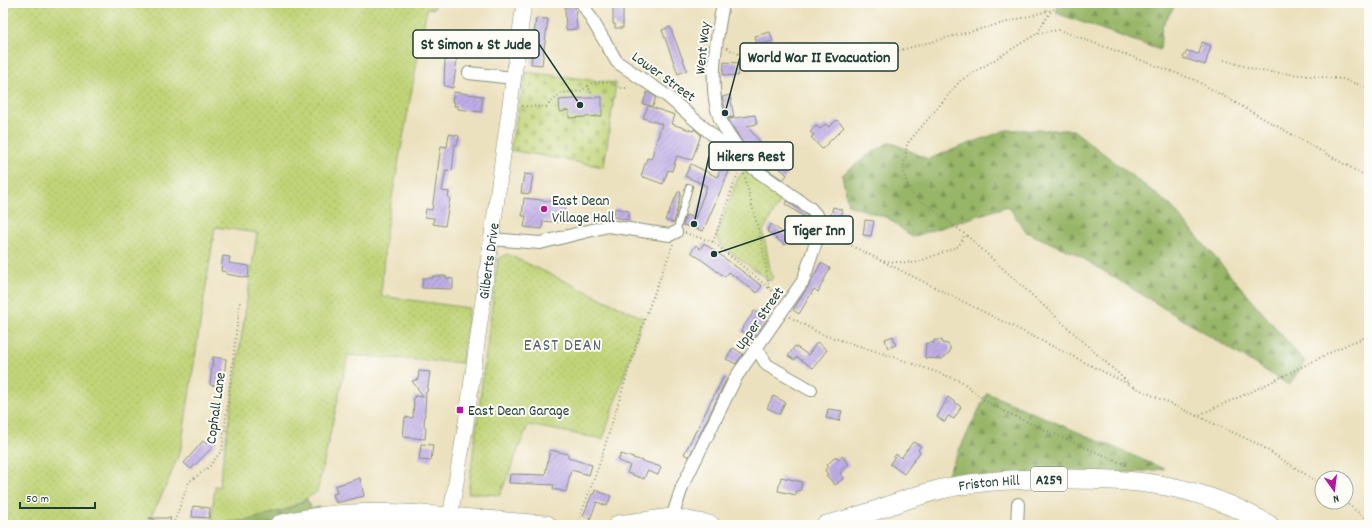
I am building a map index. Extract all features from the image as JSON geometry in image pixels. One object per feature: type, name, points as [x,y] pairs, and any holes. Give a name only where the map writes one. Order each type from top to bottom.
[{"type":"main road","name":"Friston Hill","points":[[826,525],[907,499],[969,483],[1029,479],[1096,479],[1152,483],[1187,490],[1231,504],[1269,525]]},
{"type":"main road","points":[[279,525],[319,516],[381,513],[494,523],[547,525]]},
{"type":"main road","points":[[618,525],[637,524],[672,518],[710,525]]},
{"type":"street","name":"Gilberts Drive","points":[[450,518],[466,423],[524,3]]},
{"type":"street","name":"Lower Street","points":[[582,3],[617,62],[666,96],[743,161]]},
{"type":"street","name":"Went Way","points":[[723,3],[714,70],[716,107],[726,132],[742,154],[743,161]]},
{"type":"street","points":[[469,73],[513,78]]},
{"type":"street","points":[[743,161],[810,208],[821,223],[820,230]]},
{"type":"street","points":[[491,239],[540,243],[608,226],[670,235],[676,232]]},
{"type":"street","name":"Upper Street","points":[[672,518],[682,487],[736,377],[786,307],[802,281],[820,230]]},
{"type":"street","points":[[757,349],[767,365],[811,390]]},
{"type":"street","points":[[1017,525],[1018,504]]},
{"type":"lane","points":[[676,232],[690,187]]},
{"type":"path","points":[[1042,3],[1048,13]]},
{"type":"path","points":[[1038,33],[1048,13],[1055,6],[1064,3]]},
{"type":"path","points":[[718,44],[755,62],[807,65],[882,55],[1048,13]]},
{"type":"path","points":[[1133,387],[965,234],[911,193],[902,172],[907,144],[960,81],[1038,33],[1059,30],[1195,80],[1369,178]]},
{"type":"path","points":[[1224,60],[1260,71],[1342,79],[1369,88]]},
{"type":"path","points":[[509,105],[546,107],[562,94],[581,91],[593,82],[612,84],[620,88],[628,88]]},
{"type":"path","points":[[588,86],[592,94]]},
{"type":"path","points":[[713,242],[743,161]]},
{"type":"path","points":[[743,161],[744,180],[762,244],[769,288]]},
{"type":"path","points":[[820,230],[1133,387],[1258,444],[1314,480]]},
{"type":"path","points":[[577,525],[598,468],[645,318],[676,232],[713,242],[769,288],[786,307],[821,334],[891,356],[961,382],[984,400],[1009,414],[1132,468]]},
{"type":"path","points":[[878,260],[915,262],[959,246],[965,234]]},
{"type":"path","name":"Cophall Lane","points":[[173,525],[189,482],[208,467],[222,450],[240,302]]},
{"type":"path","points":[[1196,416],[1255,390],[1350,343],[1369,336]]},
{"type":"path","points":[[1354,509],[1369,521]]},
{"type":"green space","points":[[3,3],[435,3],[434,9],[427,8],[386,230],[381,296],[469,308],[462,363],[348,355],[317,492],[288,509],[249,520],[211,524],[215,486],[219,487],[257,233],[215,227],[181,448],[161,497],[145,525],[3,525]]},
{"type":"green space","points":[[1071,3],[1181,3],[1176,4],[1162,26],[1160,50],[1056,13],[1058,7]]},
{"type":"green space","points":[[526,72],[616,83],[604,167],[510,150]]},
{"type":"green space","points":[[1006,130],[1073,130],[1170,205],[1305,362],[1289,385],[1076,254],[1026,232],[1008,206],[912,237],[888,218],[848,205],[842,175],[870,154],[890,142],[928,159]]},
{"type":"green space","points":[[748,171],[784,195],[763,231],[771,275],[773,277],[770,281],[720,245],[716,236],[738,178],[743,172]]},
{"type":"green space","points":[[507,254],[643,318],[603,439],[528,425],[500,495],[468,493],[498,259]]},
{"type":"green space","points":[[987,393],[1164,469],[1125,473],[944,481]]},
{"type":"green space","points":[[307,499],[311,509],[319,507],[320,509],[268,525],[211,525],[249,520],[288,509]]},
{"type":"building","points":[[613,5],[623,5],[623,28],[615,28],[615,24],[613,24]]},
{"type":"building","points":[[575,6],[577,29],[566,30],[565,7]]},
{"type":"building","points":[[536,18],[548,19],[542,65],[531,64]]},
{"type":"building","points":[[670,27],[687,70],[678,74],[662,30]]},
{"type":"building","points":[[770,32],[773,41],[757,45],[755,36]]},
{"type":"building","points":[[1202,42],[1211,46],[1205,65],[1183,58],[1187,51],[1199,54]]},
{"type":"building","points":[[448,58],[457,59],[453,88],[445,86],[444,83],[445,60],[448,60]]},
{"type":"building","points":[[724,62],[739,63],[738,76],[723,75]]},
{"type":"building","points":[[454,92],[483,96],[481,112],[458,109],[458,106],[454,106],[455,102],[452,102]]},
{"type":"building","points":[[647,92],[656,97],[653,106],[643,104]]},
{"type":"building","points":[[730,95],[734,117],[728,118],[722,97]]},
{"type":"building","points":[[602,97],[602,116],[569,118],[569,110],[560,112],[559,100]]},
{"type":"building","points":[[648,106],[675,115],[672,124],[693,131],[694,129],[701,135],[692,160],[677,156],[672,171],[668,170],[663,184],[641,176],[647,158],[651,159],[662,124],[643,118]]},
{"type":"building","points":[[755,115],[757,124],[747,126],[761,143],[757,146],[787,175],[783,180],[761,165],[748,152],[729,119]]},
{"type":"building","points":[[837,120],[844,127],[822,149],[811,137],[814,135],[810,132],[816,126],[820,129],[826,124],[829,127]]},
{"type":"building","points":[[449,134],[459,136],[457,145],[455,144],[452,171],[446,170],[442,191],[449,192],[448,198],[450,198],[445,226],[433,224],[434,218],[425,217],[426,209],[432,210],[441,146],[447,147]]},
{"type":"building","points":[[719,150],[733,162],[703,231],[683,225],[686,215],[695,218],[707,186],[685,176],[691,164],[717,177],[725,158],[717,152]]},
{"type":"building","points":[[524,174],[533,175],[530,194],[521,193]]},
{"type":"building","points":[[678,192],[681,192],[674,223],[665,220]]},
{"type":"building","name":"East Dean Village Hall","points":[[524,198],[565,203],[563,223],[543,221],[542,229],[524,227],[526,216],[522,216]]},
{"type":"building","points":[[787,201],[805,214],[812,222],[785,204]]},
{"type":"building","points":[[833,207],[843,210],[838,225],[829,222]]},
{"type":"building","points":[[615,208],[629,211],[628,220],[614,217]]},
{"type":"building","points":[[865,220],[874,221],[871,236],[863,235]]},
{"type":"building","points":[[771,224],[790,238],[785,245],[767,231]]},
{"type":"building","points":[[704,243],[762,286],[757,293],[729,272],[725,277],[691,252],[696,245],[700,249]]},
{"type":"building","points":[[223,256],[230,257],[229,263],[249,266],[248,278],[226,274],[226,272],[221,271]]},
{"type":"building","points":[[821,263],[830,268],[818,292],[814,289],[799,314],[793,310]]},
{"type":"building","points":[[433,276],[446,276],[446,278],[453,279],[453,289],[422,288],[423,278],[433,278]]},
{"type":"building","points":[[754,311],[767,319],[754,338],[741,331]]},
{"type":"building","points":[[893,336],[896,345],[888,348],[885,339]]},
{"type":"building","points":[[934,340],[942,340],[942,343],[948,344],[950,347],[950,352],[942,359],[925,358],[926,343],[934,343]]},
{"type":"building","points":[[817,342],[827,350],[813,368],[797,357],[795,360],[788,356],[795,346],[808,355]]},
{"type":"building","points":[[733,348],[743,354],[736,364],[726,359]]},
{"type":"building","points":[[213,357],[226,359],[223,386],[210,385]]},
{"type":"building","points":[[419,371],[430,372],[426,392],[424,427],[426,427],[425,439],[403,437],[405,417],[413,418],[414,396],[424,397],[412,381],[418,379]]},
{"type":"building","points":[[724,376],[727,378],[689,457],[684,454]]},
{"type":"building","points":[[773,396],[785,402],[780,414],[767,408]]},
{"type":"building","points":[[948,397],[961,407],[954,419],[948,416],[945,422],[937,417]]},
{"type":"building","points":[[828,409],[842,411],[839,421],[826,418]]},
{"type":"building","points":[[210,439],[216,444],[191,469],[184,463],[203,441],[206,444]]},
{"type":"building","points":[[913,442],[921,446],[918,450],[920,452],[904,474],[890,464],[896,454],[901,458]]},
{"type":"building","points":[[421,444],[433,445],[431,461],[419,460]]},
{"type":"building","points":[[550,450],[568,454],[568,458],[592,465],[589,475],[571,470],[566,492],[553,489],[554,485],[509,483],[510,474],[545,475]]},
{"type":"building","points":[[621,454],[661,467],[658,475],[647,471],[644,479],[627,473],[630,465],[618,461]]},
{"type":"building","points":[[836,456],[839,460],[842,456],[849,465],[840,473],[844,478],[835,485],[826,475],[828,474],[825,470],[828,466],[827,465]]},
{"type":"building","points":[[781,477],[802,482],[800,491],[797,490],[796,495],[778,491]]},
{"type":"building","points":[[360,478],[364,496],[336,503],[333,494],[337,493],[335,486]]},
{"type":"building","points":[[595,490],[611,496],[607,506],[597,502],[590,519],[583,516]]},
{"type":"building","points":[[193,506],[210,508],[209,518],[192,517]]},
{"type":"building","points":[[149,518],[171,518],[168,525]]},
{"type":"place","name":"St Simon & St Jude","points":[[580,105]]},
{"type":"place","name":"World War II Evacuation","points":[[725,113]]},
{"type":"place","name":"East Dean Village Hall","points":[[544,209]]},
{"type":"place","name":"Hikers Rest","points":[[694,224]]},
{"type":"place","name":"Tiger Inn","points":[[714,254]]},
{"type":"place","name":"East Dean Garage","points":[[460,410]]},
{"type":"district","name":"EAST DEAN","points":[[563,344]]}]
